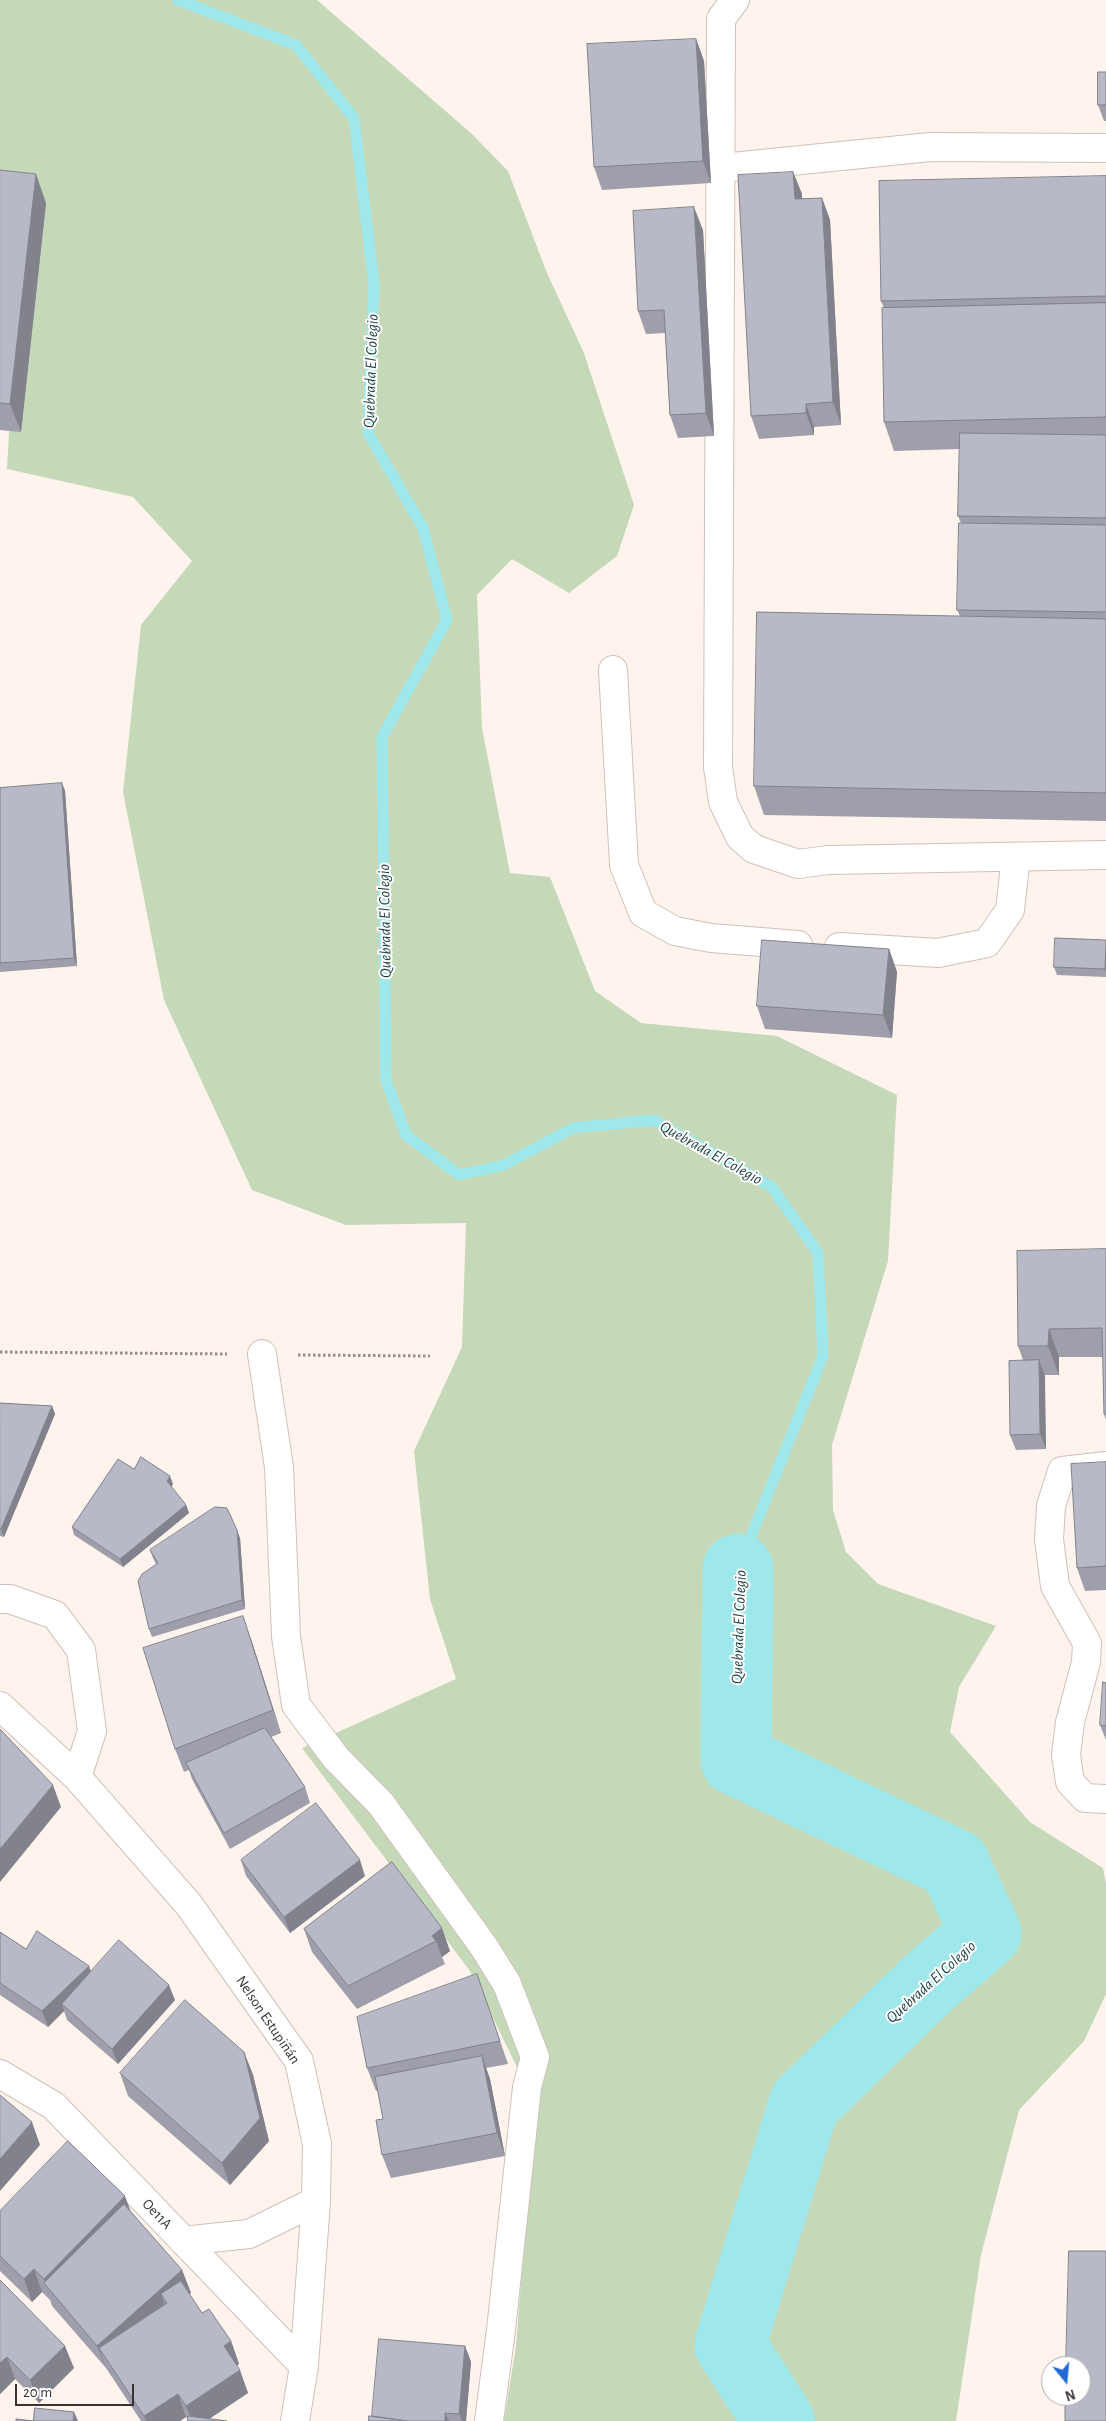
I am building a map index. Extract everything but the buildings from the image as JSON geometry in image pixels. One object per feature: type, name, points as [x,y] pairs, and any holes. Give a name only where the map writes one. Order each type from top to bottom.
[{"type":"street","points":[[736,0],[721,19],[722,168],[718,767],[723,802],[740,837],[754,849],[798,864],[828,860],[1106,855]]},
{"type":"street","points":[[722,168],[930,147],[1106,148]]},
{"type":"street","points":[[613,670],[624,865],[643,912],[675,931],[711,938],[938,953],[987,943],[1010,910],[1016,857]]},
{"type":"street","points":[[262,1354],[279,1467],[286,1636],[296,1705],[336,1758],[381,1804],[484,1947],[507,1984],[535,2057],[527,2087],[501,2330],[489,2421]]},
{"type":"street","points":[[1106,1466],[1062,1470],[1050,1506],[1049,1539],[1055,1586],[1087,1643],[1086,1662],[1070,1722],[1066,1755],[1070,1782],[1085,1798],[1106,1799]]},
{"type":"street","points":[[0,1599],[10,1598],[55,1615],[81,1650],[92,1731],[77,1777]]},
{"type":"street","name":"Nelson Estupiñán","points":[[0,1706],[77,1777],[189,1906],[299,2061],[317,2144],[316,2201],[304,2366],[295,2421]]},
{"type":"street","name":"Oe11A","points":[[0,2074],[54,2106],[304,2366]]},
{"type":"street","points":[[183,2241],[249,2234],[316,2201]]},
{"type":"path","points":[[0,1352],[430,1356]]},
{"type":"green space","points":[[0,0],[317,0],[471,133],[508,171],[547,273],[584,353],[634,505],[617,556],[569,593],[512,559],[477,595],[482,728],[510,873],[550,877],[595,991],[641,1023],[777,1036],[897,1095],[888,1261],[832,1445],[833,1510],[846,1552],[878,1584],[996,1626],[959,1687],[950,1732],[1030,1822],[1103,1868],[1106,1884],[1106,1994],[1084,2041],[1019,2110],[981,2255],[956,2421],[504,2421],[516,2346],[535,2104],[470,1971],[302,1748],[456,1679],[430,1599],[414,1451],[462,1347],[466,1223],[346,1225],[252,1190],[164,1000],[123,792],[141,625],[192,561],[133,497],[7,469],[21,211],[0,185]]},
{"type":"waterway","name":"Quebrada El Colegio","points":[[178,0],[296,45],[354,118],[374,285],[368,433],[423,528],[447,620],[382,737],[386,1080],[406,1135],[459,1175],[504,1165],[573,1128],[654,1120],[772,1187],[818,1253],[823,1356],[738,1569]]},
{"type":"waterway","name":"Quebrada El Colegio","points":[[738,1569],[736,1760],[954,1864],[986,1933],[926,1985],[804,2104],[730,2345],[779,2421]]}]
